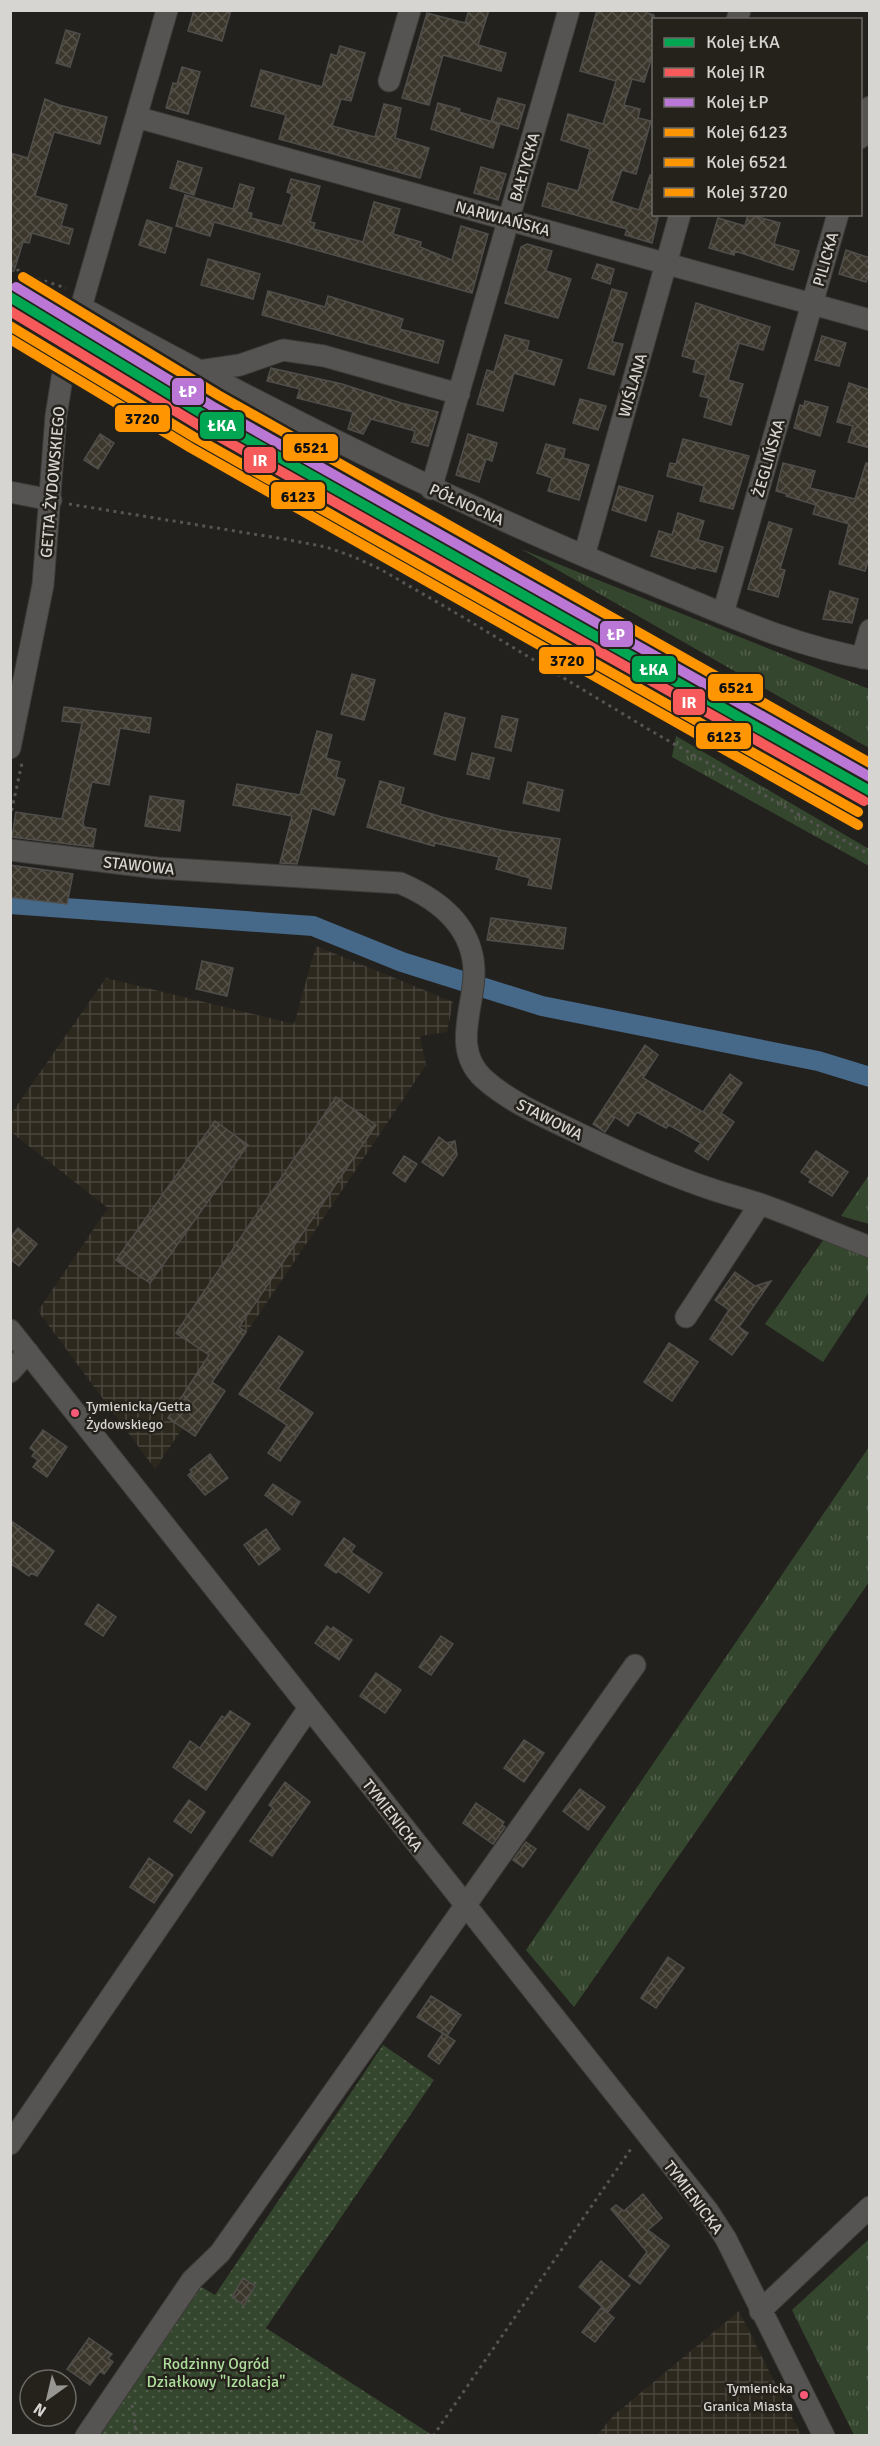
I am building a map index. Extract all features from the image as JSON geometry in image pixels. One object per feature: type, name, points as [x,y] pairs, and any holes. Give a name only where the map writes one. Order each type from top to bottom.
[{"type":"street","name":"GETTA ŻYDOWSKIEGO","points":[[10,748],[44,585],[56,416],[68,346],[167,10]]},
{"type":"street","points":[[389,81],[410,10]]},
{"type":"street","name":"BAŁTYCKA","points":[[431,489],[569,10]]},
{"type":"street","points":[[862,135],[870,107]]},
{"type":"street","name":"NARWIAŃSKA","points":[[136,117],[870,320]]},
{"type":"street","name":"WIŚLANA","points":[[584,556],[679,216]]},
{"type":"street","name":"PILICKA","points":[[813,304],[837,216]]},
{"type":"street","name":"PÓŁNOCNA","points":[[83,301],[199,371],[431,489],[584,556],[789,639],[866,658]]},
{"type":"street","name":"ŻEGLIŃSKA","points":[[723,613],[813,304]]},
{"type":"street","points":[[199,371],[240,365],[283,350],[324,356],[459,394]]},
{"type":"street","points":[[10,492],[51,500]]},
{"type":"street","points":[[866,658],[870,630]]},
{"type":"street","name":"STAWOWA","points":[[10,850],[157,868],[400,883],[424,893],[455,919],[468,939],[474,975],[468,1006],[465,1043],[473,1064],[482,1077],[520,1106],[615,1151],[870,1247]]},
{"type":"street","points":[[686,1317],[760,1204]]},
{"type":"street","name":"TYMIENICKA","points":[[10,1330],[708,2211],[726,2239],[824,2436]]},
{"type":"street","points":[[10,1372],[28,1352]]},
{"type":"street","points":[[86,2436],[192,2280],[220,2253],[466,1908],[635,1665]]},
{"type":"street","points":[[10,2144],[309,1708]]},
{"type":"street","points":[[760,2311],[870,2207]]},
{"type":"path","points":[[10,266],[83,301]]},
{"type":"path","points":[[51,500],[75,506],[284,538],[326,547],[354,557],[380,569],[461,615],[662,737],[870,855]]},
{"type":"path","points":[[433,2436],[644,2131]]},
{"type":"shaded area","points":[[11,290],[64,325],[55,344],[11,317]]},
{"type":"shaded area","points":[[85,336],[208,411],[869,784],[869,810],[111,379],[75,357]]},
{"type":"shaded area","points":[[316,946],[453,1002],[447,1032],[420,1036],[426,1065],[155,1469],[38,1311],[108,1208],[11,1132],[11,1114],[106,978],[294,1024]]},
{"type":"shaded area","points":[[739,2311],[801,2435],[597,2435],[614,2415]]},
{"type":"green space","points":[[521,549],[869,689],[869,748],[848,736]]},
{"type":"green space","points":[[676,736],[869,849],[869,866],[672,757]]},
{"type":"green space","points":[[869,1175],[869,1224],[841,1216]]},
{"type":"green space","points":[[826,1236],[869,1257],[869,1292],[823,1362],[765,1324]]},
{"type":"green space","points":[[869,1447],[869,1582],[574,2007],[526,1950]]},
{"type":"green space","name":"Rodzinny Ogród Działkowy \"Izolacja\"","points":[[383,2045],[434,2080],[266,2328],[432,2435],[96,2436],[198,2285],[215,2295]]},
{"type":"green space","points":[[869,2239],[869,2435],[854,2435],[792,2310]]},
{"type":"building","points":[[194,10],[231,10],[222,41],[188,31]]},
{"type":"building","points":[[469,10],[489,10],[478,45],[506,53],[501,71],[443,55],[429,105],[402,98],[427,13],[465,23]]},
{"type":"building","points":[[597,10],[639,10],[654,15],[652,18],[652,56],[644,82],[632,79],[624,105],[640,109],[638,118],[651,121],[636,174],[622,170],[611,201],[639,210],[650,175],[652,176],[652,216],[658,218],[652,243],[625,235],[627,229],[542,206],[548,183],[578,191],[590,149],[561,140],[568,114],[603,124],[616,81],[580,71]]},
{"type":"building","points":[[66,30],[80,34],[70,67],[56,63]]},
{"type":"building","points":[[340,46],[365,53],[351,101],[341,99],[332,126],[375,137],[384,104],[401,108],[395,138],[429,148],[420,178],[279,139],[286,115],[251,106],[261,70],[322,87],[331,54],[337,56]]},
{"type":"building","points":[[182,67],[200,72],[188,114],[166,108],[173,83],[177,84]]},
{"type":"building","points":[[498,98],[525,105],[518,129],[491,121]]},
{"type":"building","points":[[45,99],[59,105],[107,117],[100,144],[54,132],[35,196],[67,205],[61,226],[73,229],[69,244],[32,233],[29,243],[23,242],[14,271],[10,271],[10,153],[28,158]]},
{"type":"building","points":[[438,103],[500,124],[493,148],[431,129]]},
{"type":"building","points":[[178,161],[202,168],[194,195],[170,188]]},
{"type":"building","points":[[481,167],[506,174],[498,200],[474,193]]},
{"type":"building","points":[[291,179],[320,186],[310,222],[315,223],[313,229],[363,242],[374,202],[400,209],[393,234],[421,242],[420,247],[452,260],[461,226],[488,234],[472,293],[214,222],[210,236],[176,226],[185,195],[233,209],[240,184],[254,188],[247,212],[252,213],[251,218],[282,226],[292,194],[287,192]]},
{"type":"building","points":[[748,216],[780,223],[774,244],[799,251],[793,270],[735,251],[734,255],[709,248],[718,218],[745,226]]},
{"type":"building","points":[[147,220],[172,228],[165,253],[139,245]]},
{"type":"building","points":[[527,244],[552,251],[546,271],[571,279],[558,318],[505,303],[521,247]]},
{"type":"building","points":[[846,250],[870,258],[870,270],[866,282],[839,274]]},
{"type":"building","points":[[208,259],[260,274],[253,299],[201,285]]},
{"type":"building","points":[[597,264],[614,269],[610,284],[592,278]]},
{"type":"building","points":[[612,289],[627,293],[612,342],[623,344],[614,375],[588,368]]},
{"type":"building","points":[[268,291],[325,307],[328,296],[403,319],[400,329],[444,341],[438,363],[262,315]]},
{"type":"building","points":[[696,303],[770,327],[763,350],[739,343],[728,380],[743,384],[731,425],[704,417],[709,398],[700,396],[706,375],[693,372],[696,360],[682,356]]},
{"type":"building","points":[[505,335],[529,341],[527,350],[562,360],[554,385],[514,373],[503,411],[477,404],[487,370],[494,372]]},
{"type":"building","points":[[822,336],[846,343],[839,366],[815,360]]},
{"type":"building","points":[[271,368],[342,384],[438,412],[428,446],[412,442],[415,431],[371,419],[363,434],[348,429],[353,412],[297,398],[300,389],[267,381]]},
{"type":"building","points":[[849,383],[870,390],[870,448],[848,442],[853,426],[837,422]]},
{"type":"building","points":[[580,399],[606,406],[598,430],[573,423]]},
{"type":"building","points":[[805,401],[828,407],[820,436],[794,428],[800,405],[804,406]]},
{"type":"building","points":[[100,434],[114,443],[98,469],[84,460]]},
{"type":"building","points":[[468,434],[497,443],[492,461],[486,459],[479,482],[456,475]]},
{"type":"building","points":[[683,439],[749,456],[733,509],[700,501],[704,486],[667,476],[670,463],[676,464]]},
{"type":"building","points":[[546,444],[565,449],[563,458],[589,465],[579,500],[548,491],[552,478],[537,473]]},
{"type":"building","points":[[783,463],[815,471],[810,488],[855,499],[866,463],[870,463],[870,555],[865,571],[839,564],[849,524],[813,514],[816,505],[776,491]]},
{"type":"building","points":[[619,486],[653,496],[646,521],[612,510]]},
{"type":"building","points":[[678,513],[704,521],[698,540],[723,547],[716,572],[696,567],[695,569],[651,556],[659,531],[672,535]]},
{"type":"building","points":[[769,522],[792,529],[780,569],[785,570],[778,597],[748,589]]},
{"type":"building","points":[[830,591],[858,599],[852,623],[823,619]]},
{"type":"building","points":[[352,674],[375,680],[364,720],[341,714]]},
{"type":"building","points":[[64,707],[151,718],[149,733],[120,728],[109,785],[92,782],[83,822],[84,827],[96,829],[93,847],[12,837],[16,812],[62,819],[82,723],[62,721]]},
{"type":"building","points":[[445,713],[465,718],[455,760],[434,754]]},
{"type":"building","points":[[502,716],[518,719],[511,751],[495,747]]},
{"type":"building","points":[[317,731],[332,735],[326,758],[340,762],[336,777],[345,780],[334,815],[312,808],[297,864],[280,863],[292,816],[233,805],[237,784],[300,795]]},
{"type":"building","points":[[472,753],[494,758],[489,779],[467,774]]},
{"type":"building","points":[[380,781],[404,788],[400,804],[442,817],[505,831],[560,839],[551,889],[528,885],[530,878],[496,869],[499,857],[435,843],[434,846],[367,827]]},
{"type":"building","points":[[528,782],[563,790],[559,811],[523,803]]},
{"type":"building","points":[[150,796],[184,801],[180,831],[145,826]]},
{"type":"building","points":[[10,865],[73,874],[67,904],[10,897]]},
{"type":"building","points":[[491,918],[566,928],[563,949],[487,940]]},
{"type":"building","points":[[202,961],[233,968],[227,996],[196,989]]},
{"type":"building","points":[[645,1045],[658,1055],[643,1078],[703,1112],[730,1074],[742,1083],[721,1113],[734,1122],[708,1160],[695,1151],[701,1143],[669,1125],[666,1128],[637,1112],[628,1126],[615,1117],[605,1132],[593,1124]]},
{"type":"building","points":[[336,1097],[376,1125],[239,1327],[246,1332],[212,1382],[225,1391],[195,1436],[168,1418],[209,1355],[176,1333]]},
{"type":"building","points":[[215,1121],[248,1145],[150,1283],[116,1260]]},
{"type":"building","points":[[439,1137],[447,1143],[455,1141],[457,1155],[443,1176],[422,1162]]},
{"type":"building","points":[[816,1151],[848,1172],[832,1196],[809,1182],[811,1179],[801,1172]]},
{"type":"building","points":[[404,1156],[417,1164],[405,1182],[393,1173]]},
{"type":"building","points":[[18,1228],[37,1244],[19,1266],[10,1259],[10,1238]]},
{"type":"building","points":[[735,1272],[755,1286],[771,1281],[739,1327],[748,1333],[732,1355],[710,1339],[729,1310],[715,1300]]},
{"type":"building","points":[[279,1336],[303,1352],[278,1389],[313,1413],[280,1461],[268,1453],[287,1425],[239,1394]]},
{"type":"building","points":[[669,1343],[698,1362],[672,1401],[644,1382]]},
{"type":"building","points":[[43,1430],[67,1447],[47,1477],[33,1467],[38,1460],[32,1456],[35,1452],[30,1448]]},
{"type":"building","points":[[210,1454],[228,1478],[205,1495],[188,1475],[192,1472],[190,1470]]},
{"type":"building","points":[[273,1484],[300,1502],[292,1515],[265,1495]]},
{"type":"building","points":[[10,1520],[54,1551],[37,1576],[31,1573],[29,1576],[10,1563]]},
{"type":"building","points":[[266,1529],[280,1549],[259,1565],[244,1545]]},
{"type":"building","points":[[344,1538],[355,1546],[351,1552],[382,1573],[369,1593],[338,1571],[336,1573],[325,1565]]},
{"type":"building","points":[[98,1604],[116,1617],[103,1636],[85,1624]]},
{"type":"building","points":[[327,1626],[332,1630],[333,1627],[352,1640],[339,1660],[315,1643]]},
{"type":"building","points":[[441,1636],[453,1644],[431,1675],[419,1667]]},
{"type":"building","points":[[376,1673],[401,1690],[385,1713],[360,1696]]},
{"type":"building","points":[[230,1711],[250,1724],[206,1790],[173,1767],[190,1741],[200,1748],[222,1716],[225,1718]]},
{"type":"building","points":[[524,1740],[544,1753],[524,1782],[504,1768]]},
{"type":"building","points":[[285,1782],[310,1802],[272,1856],[250,1841],[273,1808],[269,1805]]},
{"type":"building","points":[[580,1789],[605,1807],[588,1830],[563,1811]]},
{"type":"building","points":[[189,1800],[205,1812],[191,1833],[174,1821]]},
{"type":"building","points":[[476,1803],[504,1822],[502,1825],[505,1827],[493,1844],[463,1823]]},
{"type":"building","points":[[526,1842],[536,1849],[523,1867],[513,1860]]},
{"type":"building","points":[[149,1858],[173,1875],[154,1903],[130,1887]]},
{"type":"building","points":[[668,1957],[684,1968],[656,2008],[641,1998]]},
{"type":"building","points":[[431,1996],[461,2015],[447,2036],[417,2017]]},
{"type":"building","points":[[443,2033],[455,2041],[439,2064],[428,2056]]},
{"type":"building","points":[[643,2194],[662,2218],[648,2230],[669,2246],[640,2284],[629,2276],[647,2252],[611,2209],[616,2205],[624,2211]]},
{"type":"building","points":[[601,2261],[630,2285],[608,2312],[579,2287]]},
{"type":"building","points":[[243,2278],[255,2286],[244,2305],[232,2297]]},
{"type":"building","points":[[601,2308],[614,2318],[595,2342],[582,2332]]},
{"type":"building","points":[[89,2338],[112,2354],[108,2358],[113,2362],[104,2374],[100,2371],[90,2385],[78,2377],[78,2368],[68,2368]]},
{"type":"waterway","points":[[10,904],[313,926],[402,962],[542,1006],[818,1061],[870,1077]]},
{"type":"rail line","name":"6521","points":[[23,277],[218,395],[870,763]]},
{"type":"rail line","name":"ŁP","points":[[16,287],[212,406],[870,777]]},
{"type":"rail line","name":"ŁKA","points":[[10,297],[206,416],[870,791]]},
{"type":"rail line","name":"IR","points":[[10,311],[200,426],[864,801]]},
{"type":"rail line","name":"6123","points":[[10,326],[194,437],[858,812]]},
{"type":"rail line","name":"3720","points":[[10,339],[191,448],[858,825]]},
{"type":"place","name":"Tymienicka/Getta Żydowskiego","points":[[75,1413]]},
{"type":"place","name":"Tymienicka Granica Miasta","points":[[804,2395]]}]
